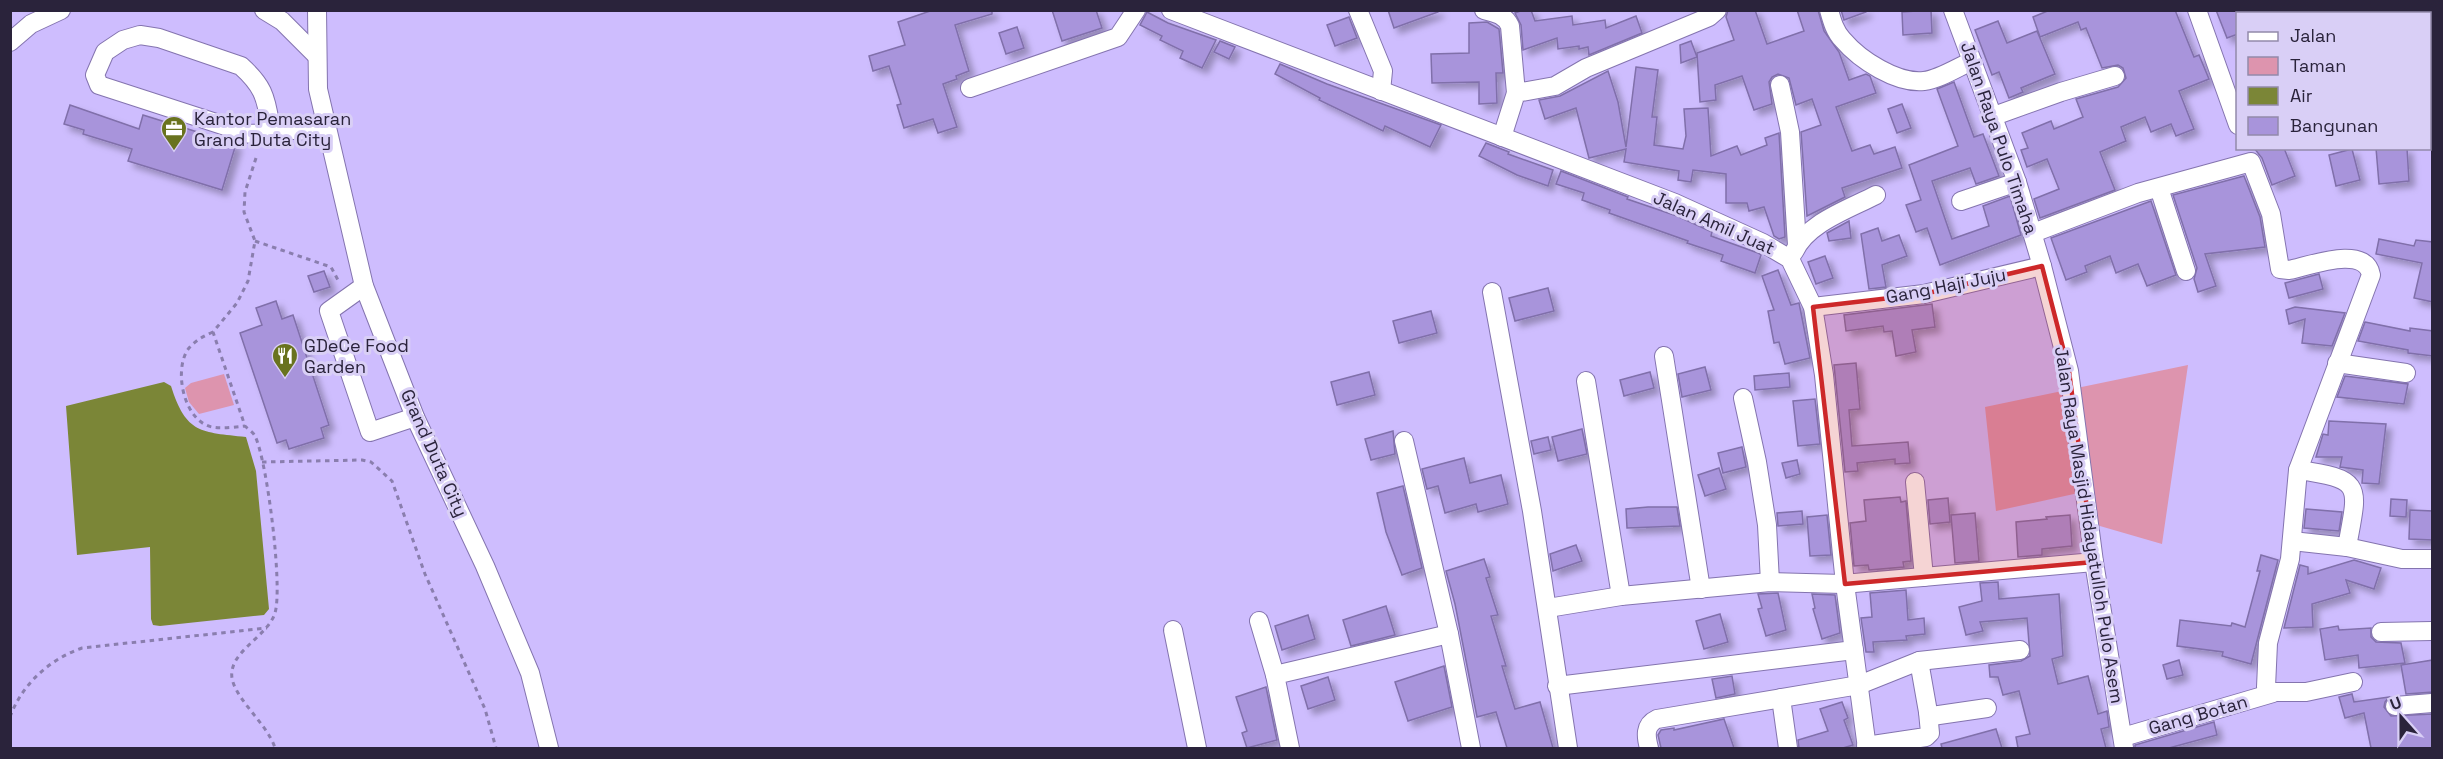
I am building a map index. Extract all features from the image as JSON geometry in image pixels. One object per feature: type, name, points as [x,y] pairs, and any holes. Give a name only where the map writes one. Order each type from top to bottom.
[{"type":"street","points":[[10,42],[30,24],[61,10]]},
{"type":"street","points":[[264,10],[282,21],[317,56]]},
{"type":"street","name":"Grand Duta City","points":[[317,10],[318,88],[364,286],[416,417],[485,566],[530,674],[549,748]]},
{"type":"street","points":[[970,88],[1118,37],[1136,10]]},
{"type":"street","name":"Jalan Amil Juat","points":[[1171,10],[1675,203],[1763,243],[1794,252],[1813,307],[1824,375],[1842,584],[1854,686],[1867,747]]},
{"type":"street","points":[[1358,10],[1383,70],[1381,91]]},
{"type":"street","points":[[1484,10],[1507,19],[1510,26],[1516,93],[1502,137]]},
{"type":"street","points":[[1516,93],[1555,86],[1586,68],[1709,17],[1717,10]]},
{"type":"street","points":[[1829,10],[1833,24],[1842,40],[1858,54],[1905,79],[1926,81],[1972,61]]},
{"type":"street","name":"Jalan Raya Pulo Timaha","points":[[1953,10],[2017,182],[2042,266]]},
{"type":"street","points":[[2197,10],[2236,119]]},
{"type":"street","points":[[140,35],[159,38],[240,66],[250,74],[266,97],[270,123],[261,133],[250,134],[99,85],[94,75],[105,52],[123,40],[140,35]]},
{"type":"street","points":[[1994,116],[2115,76]]},
{"type":"street","points":[[1780,85],[1790,132],[1794,252]]},
{"type":"street","points":[[270,123],[294,130],[327,132]]},
{"type":"street","points":[[2032,233],[2248,155],[2271,214],[2280,268],[2289,270],[2350,257],[2361,260],[2370,269],[2371,275],[2298,470],[2292,541],[2268,643],[2266,687],[2273,693]]},
{"type":"street","points":[[1961,201],[2017,182]]},
{"type":"street","points":[[2159,188],[2186,271]]},
{"type":"street","points":[[1794,252],[1821,225],[1875,195]]},
{"type":"street","name":"Gang Haji Juju","points":[[1813,307],[1924,294],[2042,266]]},
{"type":"street","name":"Jalan Raya Masjid Hidayatulloh Pulo Asem","points":[[2042,266],[2071,385],[2094,562],[2123,743]]},
{"type":"street","points":[[364,286],[329,311],[370,432],[416,417]]},
{"type":"street","points":[[1492,292],[1548,608],[1557,687],[1568,748]]},
{"type":"street","points":[[1664,356],[1701,589]]},
{"type":"street","points":[[2337,363],[2406,373]]},
{"type":"street","points":[[1586,381],[1621,596]]},
{"type":"street","points":[[1743,398],[1757,462],[1767,525],[1770,582]]},
{"type":"street","points":[[1404,441],[1449,634],[1471,748]]},
{"type":"street","points":[[2298,470],[2338,477],[2352,486],[2356,499],[2347,547]]},
{"type":"street","points":[[1915,482],[1924,577]]},
{"type":"street","points":[[2292,541],[2347,547],[2402,559],[2433,559]]},
{"type":"street","points":[[1548,608],[1621,596],[1770,582],[1842,584],[2094,562]]},
{"type":"street","points":[[1259,621],[1275,675],[1290,748]]},
{"type":"street","points":[[1173,630],[1197,748]]},
{"type":"street","points":[[2381,632],[2433,631]]},
{"type":"street","points":[[1275,675],[1449,634]]},
{"type":"street","points":[[1649,748],[1647,729],[1650,723],[1657,719],[1854,686],[1919,661],[2019,650]]},
{"type":"street","points":[[1557,687],[1850,651]]},
{"type":"street","points":[[1867,747],[1926,737],[1930,733],[1919,661]]},
{"type":"street","name":"Gang Botan","points":[[2123,743],[2273,693],[2306,692],[2353,682]]},
{"type":"street","points":[[1781,698],[1788,748]]},
{"type":"street","points":[[2395,706],[2433,703]]},
{"type":"street","points":[[1928,712],[1932,716],[1938,716],[1987,708]]},
{"type":"path","points":[[245,426],[211,427],[195,418],[186,404],[182,388],[183,360],[188,349],[198,339],[213,332],[237,303],[248,281],[255,241],[244,212],[245,192],[256,158]]},
{"type":"path","points":[[255,241],[331,267],[348,298]]},
{"type":"path","points":[[213,332],[245,426],[254,434],[262,462],[271,515],[278,593],[275,613],[267,628],[237,660],[232,670],[232,682],[237,693],[260,719],[272,737],[275,748]]},
{"type":"path","points":[[262,462],[362,460],[371,462],[392,481],[425,574],[484,709],[496,748]]},
{"type":"path","points":[[10,717],[21,697],[49,664],[82,648],[267,628]]},
{"type":"highlighted area","points":[[2042,266],[2069,371],[2094,562],[1845,584],[1813,307],[1924,294]]},
{"type":"green space","points":[[2188,365],[2162,544],[2093,524],[2092,490],[1996,511],[1985,407]]},
{"type":"green space","points":[[224,374],[234,405],[199,414],[189,402],[185,388],[191,383]]},
{"type":"water","points":[[164,382],[171,386],[183,414],[197,428],[217,434],[246,437],[256,471],[269,609],[264,615],[153,625],[150,547],[77,555],[66,406]]},
{"type":"building","points":[[933,10],[992,10],[992,14],[955,25],[969,71],[943,84],[957,127],[938,133],[933,119],[904,128],[897,105],[901,104],[889,66],[873,71],[869,56],[905,45],[898,22]]},
{"type":"building","points":[[1052,10],[1096,10],[1102,28],[1062,41]]},
{"type":"building","points":[[1388,10],[1438,10],[1438,12],[1394,28]]},
{"type":"building","points":[[1531,10],[1535,21],[1572,16],[1573,25],[1605,20],[1606,28],[1636,16],[1642,33],[1589,55],[1588,47],[1558,49],[1557,38],[1523,50],[1521,25],[1515,13]]},
{"type":"building","points":[[1728,10],[1755,10],[1767,44],[1804,31],[1797,10],[1818,10],[1824,31],[1839,52],[1849,80],[1866,74],[1870,76],[1876,93],[1836,107],[1852,151],[1870,145],[1874,154],[1895,147],[1902,168],[1842,188],[1845,197],[1807,216],[1801,132],[1821,125],[1812,99],[1796,105],[1789,78],[1778,74],[1769,82],[1772,104],[1754,110],[1742,76],[1715,85],[1716,100],[1700,102],[1697,53],[1734,40],[1726,17]]},
{"type":"building","points":[[1841,10],[1866,10],[1866,12],[1844,20]]},
{"type":"building","points":[[1931,10],[1932,33],[1903,35],[1902,12]]},
{"type":"building","points":[[2050,10],[2175,10],[2194,57],[2199,55],[2209,79],[2179,91],[2194,129],[2176,136],[2171,124],[2151,132],[2145,117],[2121,127],[2126,141],[2100,152],[2115,190],[2040,218],[2034,199],[2059,189],[2047,159],[2027,167],[2021,150],[2028,148],[2022,133],[2051,121],[2054,129],[2083,117],[2076,99],[2118,87],[2126,78],[2123,68],[2118,65],[2102,68],[2086,28],[2081,30],[2078,22],[2040,37],[2033,17]]},
{"type":"building","points":[[2216,10],[2238,10],[2236,12],[2236,35],[2227,38]]},
{"type":"building","points":[[1147,12],[1168,23],[1216,40],[1202,68],[1180,58],[1183,51],[1160,40],[1162,36],[1140,25]]},
{"type":"building","points":[[1349,17],[1357,38],[1335,46],[1327,25]]},
{"type":"building","points":[[1998,21],[2007,43],[2037,31],[2055,74],[2021,88],[2023,92],[2009,98],[1999,72],[1992,75],[1975,30]]},
{"type":"building","points":[[1487,22],[1499,29],[1503,73],[1496,73],[1497,103],[1479,104],[1479,82],[1432,83],[1431,54],[1469,53],[1469,23]]},
{"type":"building","points":[[1017,27],[1024,48],[1006,54],[999,33]]},
{"type":"building","points":[[1220,41],[1235,47],[1229,59],[1214,52]]},
{"type":"building","points":[[1691,41],[1697,57],[1681,63],[1680,45]]},
{"type":"building","points":[[1280,64],[1327,84],[1441,125],[1430,147],[1385,126],[1383,131],[1319,100],[1320,98],[1275,74]]},
{"type":"building","points":[[1636,67],[1658,70],[1652,117],[1657,117],[1654,145],[1683,149],[1686,136],[1684,109],[1708,108],[1711,156],[1737,146],[1741,155],[1767,145],[1765,138],[1779,133],[1785,237],[1779,239],[1774,236],[1764,207],[1749,211],[1747,203],[1726,203],[1726,174],[1693,170],[1691,182],[1678,180],[1679,171],[1624,162],[1626,149],[1589,158],[1576,108],[1545,119],[1539,100],[1560,96],[1608,71],[1618,102],[1626,147]]},
{"type":"building","points":[[1954,82],[1974,137],[1983,134],[1999,176],[1976,184],[1970,168],[1932,181],[1952,239],[1989,226],[1983,206],[2010,196],[2021,235],[1940,265],[1927,228],[1916,232],[1906,205],[1921,200],[1909,165],[1958,146],[1937,89]]},
{"type":"building","points":[[1902,104],[1911,128],[1897,133],[1888,109]]},
{"type":"building","name":"Kantor Pemasaran Grand Duta City","points":[[70,105],[139,129],[143,115],[236,144],[222,190],[128,161],[132,149],[83,134],[84,130],[64,124]]},
{"type":"building","points":[[1486,143],[1509,152],[1508,154],[1553,170],[1548,186],[1517,175],[1479,156]]},
{"type":"building","points":[[2256,150],[2285,150],[2295,176],[2272,185],[2262,158]]},
{"type":"building","points":[[2352,150],[2360,180],[2336,186],[2329,155]]},
{"type":"building","points":[[2376,150],[2407,150],[2409,181],[2379,184]]},
{"type":"building","points":[[1561,171],[1628,197],[1627,199],[1677,216],[1712,232],[1711,236],[1758,253],[1761,255],[1755,273],[1721,261],[1723,255],[1609,213],[1610,210],[1582,200],[1584,193],[1556,184]]},
{"type":"building","points":[[2244,176],[2260,217],[2265,247],[2205,254],[2216,286],[2198,292],[2194,279],[2197,268],[2173,195]]},
{"type":"building","points":[[2151,201],[2176,275],[2147,286],[2138,264],[2116,273],[2110,256],[2085,266],[2087,272],[2066,280],[2051,238]]},
{"type":"building","points":[[1849,221],[1851,238],[1829,241],[1827,233]]},
{"type":"building","points":[[1878,228],[1882,241],[1899,235],[1907,256],[1882,265],[1886,287],[1869,289],[1861,234]]},
{"type":"building","points":[[2379,239],[2414,246],[2416,240],[2433,242],[2433,302],[2414,298],[2422,263],[2376,254]]},
{"type":"building","points":[[1825,256],[1833,278],[1816,284],[1808,262]]},
{"type":"building","points":[[1778,270],[1791,305],[1799,303],[1810,358],[1785,364],[1779,342],[1774,343],[1768,311],[1774,310],[1762,276]]},
{"type":"building","points":[[324,271],[330,287],[314,292],[308,276]]},
{"type":"building","points":[[2319,274],[2323,289],[2289,298],[2285,283]]},
{"type":"building","points":[[1548,288],[1554,311],[1515,321],[1509,298]]},
{"type":"building","name":"GDeCe Food Garden","points":[[276,301],[282,319],[293,315],[329,425],[321,428],[324,438],[289,449],[286,440],[277,443],[240,333],[262,325],[256,308]]},
{"type":"building","points":[[1932,304],[1935,327],[1912,330],[1916,352],[1896,356],[1892,331],[1884,332],[1883,326],[1846,331],[1844,315]]},
{"type":"building","points":[[2295,307],[2345,313],[2332,346],[2302,343],[2305,319],[2289,324],[2286,310]]},
{"type":"building","points":[[1431,311],[1437,333],[1399,343],[1393,321]]},
{"type":"building","points":[[2365,322],[2410,331],[2410,328],[2433,331],[2433,356],[2408,353],[2408,350],[2358,341]]},
{"type":"building","points":[[1856,363],[1860,409],[1849,410],[1852,446],[1908,442],[1910,463],[1895,464],[1895,459],[1857,463],[1858,471],[1845,472],[1834,365]]},
{"type":"building","points":[[1705,367],[1711,390],[1682,397],[1678,374]]},
{"type":"building","points":[[1369,372],[1375,395],[1337,405],[1331,382]]},
{"type":"building","points":[[1650,372],[1654,388],[1624,396],[1620,380]]},
{"type":"building","points":[[1789,373],[1790,387],[1755,390],[1754,376]]},
{"type":"building","points":[[2345,376],[2408,384],[2404,404],[2337,397]]},
{"type":"building","points":[[1815,399],[1820,444],[1798,446],[1793,401]]},
{"type":"building","points":[[2329,421],[2386,424],[2379,484],[2362,483],[2363,470],[2340,467],[2342,457],[2316,457],[2323,434],[2328,435]]},
{"type":"building","points":[[1582,429],[1587,454],[1558,461],[1552,437]]},
{"type":"building","points":[[1393,431],[1395,454],[1371,460],[1365,439]]},
{"type":"building","points":[[1548,437],[1551,450],[1534,454],[1531,441]]},
{"type":"building","points":[[1742,447],[1746,467],[1723,473],[1718,453]]},
{"type":"building","points":[[1464,458],[1470,483],[1501,475],[1508,504],[1478,512],[1476,504],[1445,513],[1438,486],[1427,489],[1422,469]]},
{"type":"building","points":[[1797,460],[1800,474],[1786,478],[1782,463]]},
{"type":"building","points":[[1719,468],[1726,489],[1705,496],[1698,475]]},
{"type":"building","points":[[1403,486],[1422,568],[1402,575],[1386,532],[1377,493]]},
{"type":"building","points":[[1900,497],[1901,502],[1906,501],[1911,561],[1903,562],[1904,567],[1869,570],[1868,565],[1854,566],[1850,523],[1866,521],[1864,500]]},
{"type":"building","points":[[1948,498],[1950,522],[1930,524],[1928,500]]},
{"type":"building","points":[[2391,499],[2407,500],[2406,517],[2390,516]]},
{"type":"building","points":[[1677,507],[1680,526],[1627,528],[1626,509]]},
{"type":"building","points":[[2306,509],[2342,512],[2339,531],[2304,528]]},
{"type":"building","points":[[2410,510],[2433,511],[2433,540],[2409,539]]},
{"type":"building","points":[[1802,511],[1803,524],[1778,526],[1777,513]]},
{"type":"building","points":[[1975,513],[1979,561],[1955,563],[1951,515]]},
{"type":"building","points":[[1827,515],[1831,555],[1810,556],[1807,517]]},
{"type":"building","points":[[2070,515],[2072,546],[2042,549],[2042,555],[2018,557],[2016,522]]},
{"type":"building","points":[[1576,545],[1582,561],[1553,571],[1550,554]]},
{"type":"building","points":[[2261,555],[2278,560],[2251,664],[2222,656],[2223,652],[2177,646],[2180,620],[2231,626],[2232,623],[2245,627],[2260,571],[2257,571]]},
{"type":"building","points":[[1484,559],[1490,577],[1486,578],[1498,615],[1491,616],[1506,666],[1502,666],[1515,709],[1540,702],[1553,748],[1507,748],[1496,712],[1477,717],[1455,604],[1446,571]]},
{"type":"building","points":[[2354,560],[2381,568],[2374,589],[2346,580],[2350,593],[2312,604],[2313,627],[2284,628],[2300,565],[2308,567],[2308,574]]},
{"type":"building","points":[[1998,582],[1999,599],[2059,594],[2063,656],[2052,659],[2058,684],[2088,676],[2098,714],[2107,711],[2109,727],[2101,729],[2106,748],[2018,748],[2016,737],[2030,734],[2019,691],[2003,695],[1998,677],[1990,677],[1989,665],[2021,661],[2030,656],[2027,618],[1980,622],[1983,631],[1966,635],[1959,607],[1982,601],[1980,583]]},
{"type":"building","points":[[1906,590],[1908,620],[1924,618],[1925,634],[1906,636],[1907,640],[1873,642],[1874,652],[1866,652],[1861,618],[1872,617],[1870,593]]},
{"type":"building","points":[[1778,593],[1786,630],[1766,636],[1758,609],[1762,608],[1758,594]]},
{"type":"building","points":[[1812,594],[1835,595],[1840,633],[1822,639],[1813,609],[1815,608]]},
{"type":"building","points":[[1386,606],[1395,635],[1351,646],[1343,620]]},
{"type":"building","points":[[1720,614],[1728,642],[1704,649],[1696,621]]},
{"type":"building","points":[[1308,615],[1315,639],[1282,650],[1275,626]]},
{"type":"building","points":[[2338,626],[2339,630],[2371,628],[2371,637],[2376,642],[2401,643],[2405,663],[2359,668],[2358,655],[2325,660],[2320,629]]},
{"type":"building","points":[[2179,660],[2183,675],[2167,679],[2163,665]]},
{"type":"building","points":[[2433,660],[2433,692],[2406,694],[2401,665]]},
{"type":"building","points":[[1444,666],[1452,707],[1408,721],[1395,682]]},
{"type":"building","points":[[1732,676],[1735,694],[1716,698],[1712,679]]},
{"type":"building","points":[[1328,677],[1335,700],[1308,709],[1301,686]]},
{"type":"building","points":[[1266,687],[1277,740],[1247,748],[1242,733],[1247,731],[1236,697]]},
{"type":"building","points":[[2352,694],[2354,702],[2389,697],[2384,707],[2391,716],[2433,714],[2433,748],[2371,748],[2364,713],[2345,718],[2339,697]]},
{"type":"building","points":[[1842,702],[1848,718],[1844,720],[1853,745],[1843,748],[1799,748],[1798,740],[1828,731],[1820,709]]},
{"type":"building","points":[[1724,719],[1734,748],[1661,748],[1658,735],[1661,730],[1674,728],[1674,730]]},
{"type":"building","points":[[2214,722],[2217,735],[2169,748],[2135,748],[2135,745]]},
{"type":"building","points":[[1996,729],[2002,748],[1942,748],[1941,744]]},
{"type":"place","name":"Kantor Pemasaran Grand Duta City","points":[[174,152]]},
{"type":"place","name":"GDeCe Food Garden","points":[[285,379]]}]
